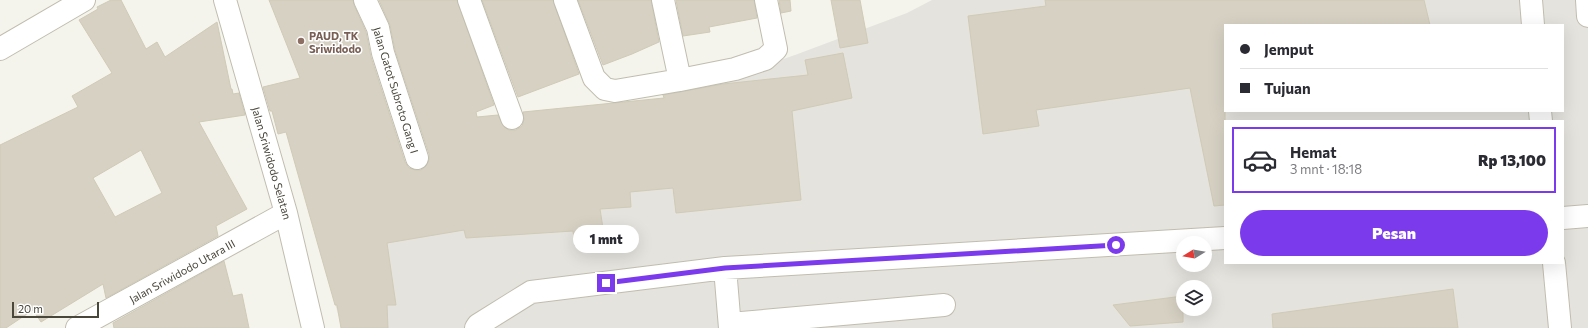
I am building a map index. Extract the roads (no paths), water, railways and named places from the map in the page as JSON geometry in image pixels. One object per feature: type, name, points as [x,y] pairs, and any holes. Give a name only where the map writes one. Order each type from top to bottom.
[{"type":"street","points":[[0,49],[84,0]]},
{"type":"street","name":"Jalan Sriwidodo Selatan","points":[[225,0],[286,214],[313,328]]},
{"type":"street","name":"Jalan Gatot Subroto Gang I","points":[[365,0],[378,28],[383,53],[417,158]]},
{"type":"street","points":[[469,0],[512,118]]},
{"type":"street","points":[[565,0],[594,78],[606,89],[615,91],[735,69],[765,59],[776,49],[766,0]]},
{"type":"street","points":[[663,0],[680,80]]},
{"type":"street","points":[[1531,0],[1533,24]]},
{"type":"street","points":[[1587,0],[1588,16]]},
{"type":"street","name":"Jalan Sriwidodo Utara III","points":[[89,325],[286,214]]},
{"type":"street","points":[[1564,218],[1588,216]]},
{"type":"street","points":[[476,328],[478,325],[531,292],[725,268],[1224,238]]},
{"type":"street","points":[[1554,264],[1560,328]]},
{"type":"street","points":[[725,268],[730,326],[944,305]]},
{"type":"place","name":"PAUD, TK Sriwidodo","points":[[301,41]]}]
